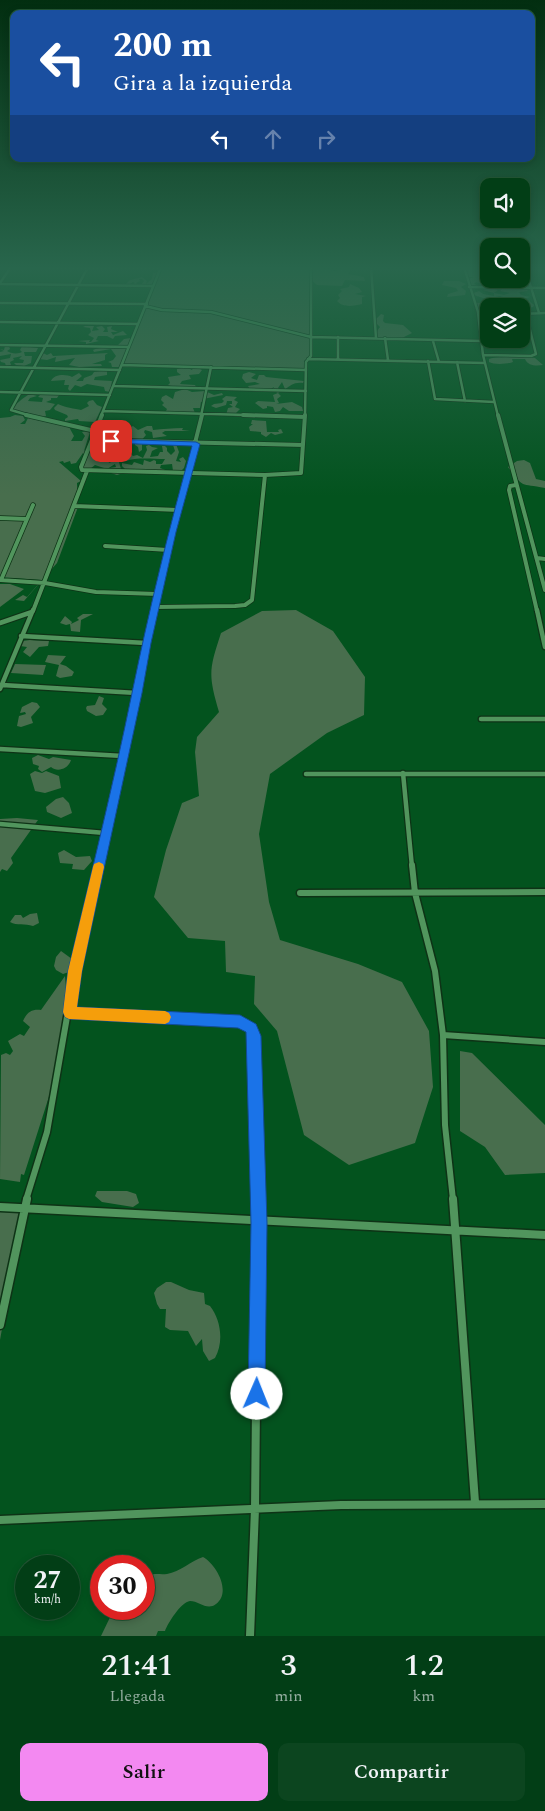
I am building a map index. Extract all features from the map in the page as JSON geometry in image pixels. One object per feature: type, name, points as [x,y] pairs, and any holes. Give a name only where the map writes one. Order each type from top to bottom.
[{"type":"street","points":[[130,343],[80,467],[82,470],[265,475],[301,473],[306,362],[311,356],[311,343]]},
{"type":"street","points":[[338,343],[338,359]]},
{"type":"street","points":[[386,343],[388,360]]},
{"type":"street","points":[[434,343],[439,362]]},
{"type":"street","points":[[484,355],[532,356],[536,354],[533,343]]},
{"type":"street","points":[[0,345],[128,347]]},
{"type":"street","points":[[45,345],[12,407],[13,412],[82,430],[95,431]]},
{"type":"street","points":[[483,348],[494,402],[545,590]]},
{"type":"street","points":[[308,359],[485,363]]},
{"type":"street","points":[[428,361],[435,399],[494,402]]},
{"type":"street","points":[[457,362],[465,401]]},
{"type":"street","points":[[122,365],[306,370]]},
{"type":"street","points":[[0,367],[120,370]]},
{"type":"street","points":[[0,1325],[24,1208],[47,1132],[75,971],[137,693],[146,643],[203,415],[211,367]]},
{"type":"street","points":[[114,386],[306,391]]},
{"type":"street","points":[[0,392],[110,395]]},
{"type":"street","points":[[103,411],[305,417]]},
{"type":"street","points":[[92,440],[303,446]]},
{"type":"street","points":[[87,471],[45,583],[1,687],[137,693]]},
{"type":"street","points":[[155,607],[235,606],[245,605],[252,600],[265,475]]},
{"type":"street","points":[[516,485],[510,486],[509,490],[545,647]]},
{"type":"street","points":[[33,505],[0,580],[45,583],[96,592],[158,594]]},
{"type":"street","points":[[74,506],[179,510]]},
{"type":"street","points":[[0,518],[27,519]]},
{"type":"street","points":[[105,546],[168,550]]},
{"type":"street","points":[[537,558],[545,559]]},
{"type":"street","points":[[525,564],[539,564]]},
{"type":"street","points":[[0,623],[33,612]]},
{"type":"street","points":[[21,636],[146,643]]},
{"type":"street","points":[[481,719],[545,719]]},
{"type":"street","points":[[0,749],[123,756]]},
{"type":"street","points":[[403,773],[415,893],[435,971],[443,1035],[445,1125],[456,1230],[475,1502]]},
{"type":"street","points":[[306,774],[545,774]]},
{"type":"street","points":[[0,824],[105,833]]},
{"type":"street","points":[[300,893],[545,892]]},
{"type":"street","points":[[69,1012],[240,1022],[251,1028],[254,1036],[259,1220],[255,1509],[250,1636]]},
{"type":"street","points":[[443,1035],[545,1042]]},
{"type":"street","points":[[0,1206],[545,1235]]},
{"type":"street","points":[[0,1520],[475,1502],[545,1504]]},
{"type":"green space","points":[[120,343],[311,343],[311,356],[304,361],[304,369],[112,367],[111,363],[108,362],[116,356],[111,349],[94,352],[93,350],[98,348],[121,349],[129,345],[118,345]]},
{"type":"green space","points":[[5,346],[9,346],[10,349],[7,351],[11,353],[22,352],[20,350],[22,346],[38,348],[36,352],[24,352],[25,356],[32,356],[31,363],[24,366],[16,365],[14,363],[23,363],[24,360],[19,359],[22,356],[13,358],[14,360],[10,362],[11,365],[6,366],[0,360],[10,358],[11,354],[0,356],[0,352],[4,351],[0,349],[4,350]]},
{"type":"green space","points":[[40,353],[47,355],[51,353],[53,356],[108,353],[105,355],[105,360],[92,364],[101,364],[102,366],[79,367],[69,365],[75,358],[55,362],[56,357],[47,360],[39,359]]},
{"type":"green space","points":[[511,355],[535,358],[543,365],[530,364],[525,359],[512,359],[513,362],[505,364],[489,362],[489,359],[492,358]]},
{"type":"green space","points":[[186,367],[192,370],[193,368],[198,368],[202,370],[199,374],[189,375],[191,379],[182,381],[180,384],[195,385],[196,387],[181,389],[168,385],[170,383],[168,377],[181,375],[177,372],[177,369]]},
{"type":"green space","points":[[107,371],[107,375],[95,377],[94,380],[112,381],[110,392],[105,391],[104,387],[87,384],[81,387],[75,385],[70,391],[68,389],[69,385],[64,385],[65,380],[51,381],[57,376],[67,375],[72,377],[79,373],[82,376],[76,381],[83,381],[84,378],[92,375],[94,372]]},
{"type":"green space","points":[[249,372],[256,374],[251,378],[257,380],[259,375],[264,375],[266,377],[304,381],[285,389],[282,382],[278,388],[281,391],[278,393],[272,390],[274,387],[263,391],[251,391],[248,386],[260,384],[255,382],[246,383],[242,378],[243,374]]},
{"type":"green space","points":[[185,389],[192,392],[205,391],[214,395],[222,393],[223,395],[203,399],[204,401],[201,402],[200,408],[193,408],[195,413],[166,411],[167,409],[162,405],[164,403],[161,400],[162,397],[166,395],[173,399],[175,392]]},
{"type":"green space","points":[[278,393],[281,396],[277,399],[279,403],[276,404],[292,402],[302,407],[303,411],[289,411],[283,407],[280,411],[275,412],[273,407],[267,406],[267,408],[263,409],[255,403],[258,401],[275,402],[273,395]]},
{"type":"green space","points":[[30,394],[37,396],[30,398],[28,401],[42,402],[43,398],[38,397],[41,394],[59,395],[57,398],[51,398],[51,400],[46,402],[55,404],[50,410],[45,411],[46,416],[42,417],[12,410],[15,405]]},
{"type":"green space","points":[[226,396],[237,397],[234,400],[238,402],[235,407],[240,409],[236,413],[240,417],[226,415],[228,408],[233,407],[229,404],[232,404],[232,401],[227,401],[226,405],[216,408],[211,406],[222,403],[224,401],[222,399]]},
{"type":"green space","points":[[93,400],[102,407],[95,422],[79,421],[78,419],[65,421],[68,417],[67,415],[54,408],[58,404],[81,410],[89,406],[87,403]]},
{"type":"green space","points":[[15,415],[23,416],[25,420],[20,424],[25,424],[28,418],[69,427],[74,436],[71,441],[82,441],[85,436],[82,432],[90,432],[84,451],[93,442],[105,443],[100,454],[102,456],[98,457],[97,461],[101,462],[104,459],[110,463],[113,458],[111,454],[118,453],[121,469],[119,469],[123,473],[117,475],[111,473],[110,468],[116,467],[115,464],[107,469],[95,465],[90,469],[83,468],[81,461],[83,457],[86,457],[83,453],[76,463],[71,464],[70,461],[59,462],[81,481],[77,483],[78,507],[57,563],[24,601],[15,600],[23,595],[27,597],[42,580],[0,577],[0,418]]},
{"type":"green space","points":[[252,420],[266,421],[267,432],[279,432],[278,430],[281,429],[283,433],[275,435],[271,433],[266,437],[261,432],[250,431],[249,427],[253,424],[251,424]]},
{"type":"green space","points":[[121,423],[129,428],[133,426],[138,430],[152,426],[153,430],[183,428],[182,430],[190,431],[165,431],[162,433],[167,436],[153,438],[152,432],[145,430],[146,435],[139,443],[142,443],[142,450],[139,452],[138,447],[130,439],[132,436],[124,432],[120,433],[116,439],[113,437],[113,430],[123,431],[115,428]]},
{"type":"green space","points":[[176,444],[179,452],[176,461],[181,462],[179,459],[183,457],[186,461],[184,468],[180,472],[173,471],[172,464],[161,465],[160,468],[171,472],[126,470],[122,466],[122,463],[132,465],[134,462],[143,465],[144,460],[150,462],[154,460],[156,464],[162,464],[165,459],[140,459],[126,461],[127,457],[123,457],[130,453],[133,456],[137,455],[143,458],[147,450],[146,446],[149,445],[158,448],[152,451],[150,457],[158,456],[160,452],[163,452],[162,446],[167,448],[171,455],[175,451],[173,445]]},
{"type":"green space","points":[[524,460],[530,463],[536,479],[545,481],[545,488],[523,484],[508,467],[517,461]]},
{"type":"green space","points":[[0,584],[10,584],[24,589],[0,607]]},
{"type":"green space","points":[[296,610],[333,631],[365,677],[364,715],[327,733],[270,774],[259,834],[269,902],[280,940],[358,964],[402,982],[429,1031],[433,1087],[415,1143],[349,1165],[304,1135],[277,1031],[254,1004],[255,976],[226,972],[225,941],[188,938],[154,897],[166,850],[182,803],[199,796],[195,752],[197,737],[219,712],[211,672],[221,633],[262,611]]},
{"type":"green space","points":[[83,614],[93,614],[81,620],[80,632],[71,631],[70,624],[60,623],[65,616],[72,622],[71,624],[79,620],[77,618]]},
{"type":"green space","points":[[22,641],[49,641],[48,646],[39,647],[30,657],[23,652],[27,647],[20,646]]},
{"type":"green space","points":[[48,655],[66,656],[60,664],[74,672],[72,676],[60,678],[56,676],[59,665],[45,662]]},
{"type":"green space","points":[[15,664],[46,665],[43,675],[11,673]]},
{"type":"green space","points":[[99,696],[104,698],[102,704],[107,709],[103,715],[96,716],[87,711],[86,708],[87,706],[95,705]]},
{"type":"green space","points":[[32,702],[37,703],[40,707],[31,717],[33,723],[21,727],[17,726],[19,716],[26,714],[25,712],[20,713],[22,707]]},
{"type":"green space","points":[[38,755],[49,759],[53,757],[71,760],[63,769],[57,770],[51,767],[42,772],[38,769],[39,766],[33,764],[32,758]]},
{"type":"green space","points":[[35,771],[42,773],[46,771],[59,776],[61,788],[45,793],[35,791],[30,774]]},
{"type":"green space","points":[[63,797],[69,803],[72,813],[61,818],[47,812],[46,807],[56,799]]},
{"type":"green space","points":[[0,819],[38,820],[11,858],[13,863],[7,871],[2,869],[0,872]]},
{"type":"green space","points":[[64,850],[76,857],[90,856],[92,861],[84,870],[72,869],[73,864],[60,863],[58,853]]},
{"type":"green space","points":[[37,913],[39,923],[33,926],[10,922],[15,915],[21,915],[23,918]]},
{"type":"green space","points":[[61,951],[72,959],[69,972],[63,974],[56,970],[54,966],[56,957]]},
{"type":"green space","points":[[65,976],[66,988],[70,990],[70,994],[67,996],[68,1026],[53,1084],[24,1175],[21,1174],[20,1182],[0,1179],[1,1055],[6,1053],[10,1055],[13,1051],[8,1041],[20,1034],[24,1036],[30,1027],[23,1021],[26,1015],[35,1010],[41,1010]]},
{"type":"green space","points":[[460,1051],[472,1053],[545,1125],[545,1173],[505,1175],[485,1147],[460,1131]]},
{"type":"green space","points":[[97,1191],[127,1191],[136,1194],[139,1203],[133,1207],[102,1202],[95,1196]]},
{"type":"green space","points":[[0,1207],[24,1208],[0,1340]]},
{"type":"green space","points":[[166,1282],[204,1293],[205,1304],[210,1306],[219,1324],[220,1345],[215,1358],[209,1361],[203,1351],[202,1339],[196,1346],[188,1331],[170,1330],[165,1327],[166,1309],[160,1309],[154,1293],[157,1288]]},
{"type":"green space","points":[[203,1557],[217,1572],[223,1593],[221,1599],[216,1604],[209,1606],[193,1601],[186,1602],[175,1613],[165,1631],[158,1631],[156,1636],[101,1636],[109,1620],[155,1620],[155,1574],[172,1573]]},
{"type":"slow traffic","points":[[99,867],[75,971],[69,1012],[165,1017]]},
{"type":"route","points":[[111,441],[196,444],[172,532],[146,643],[137,693],[75,971],[69,1012],[240,1022],[251,1028],[254,1036],[259,1223],[257,1394]]}]
